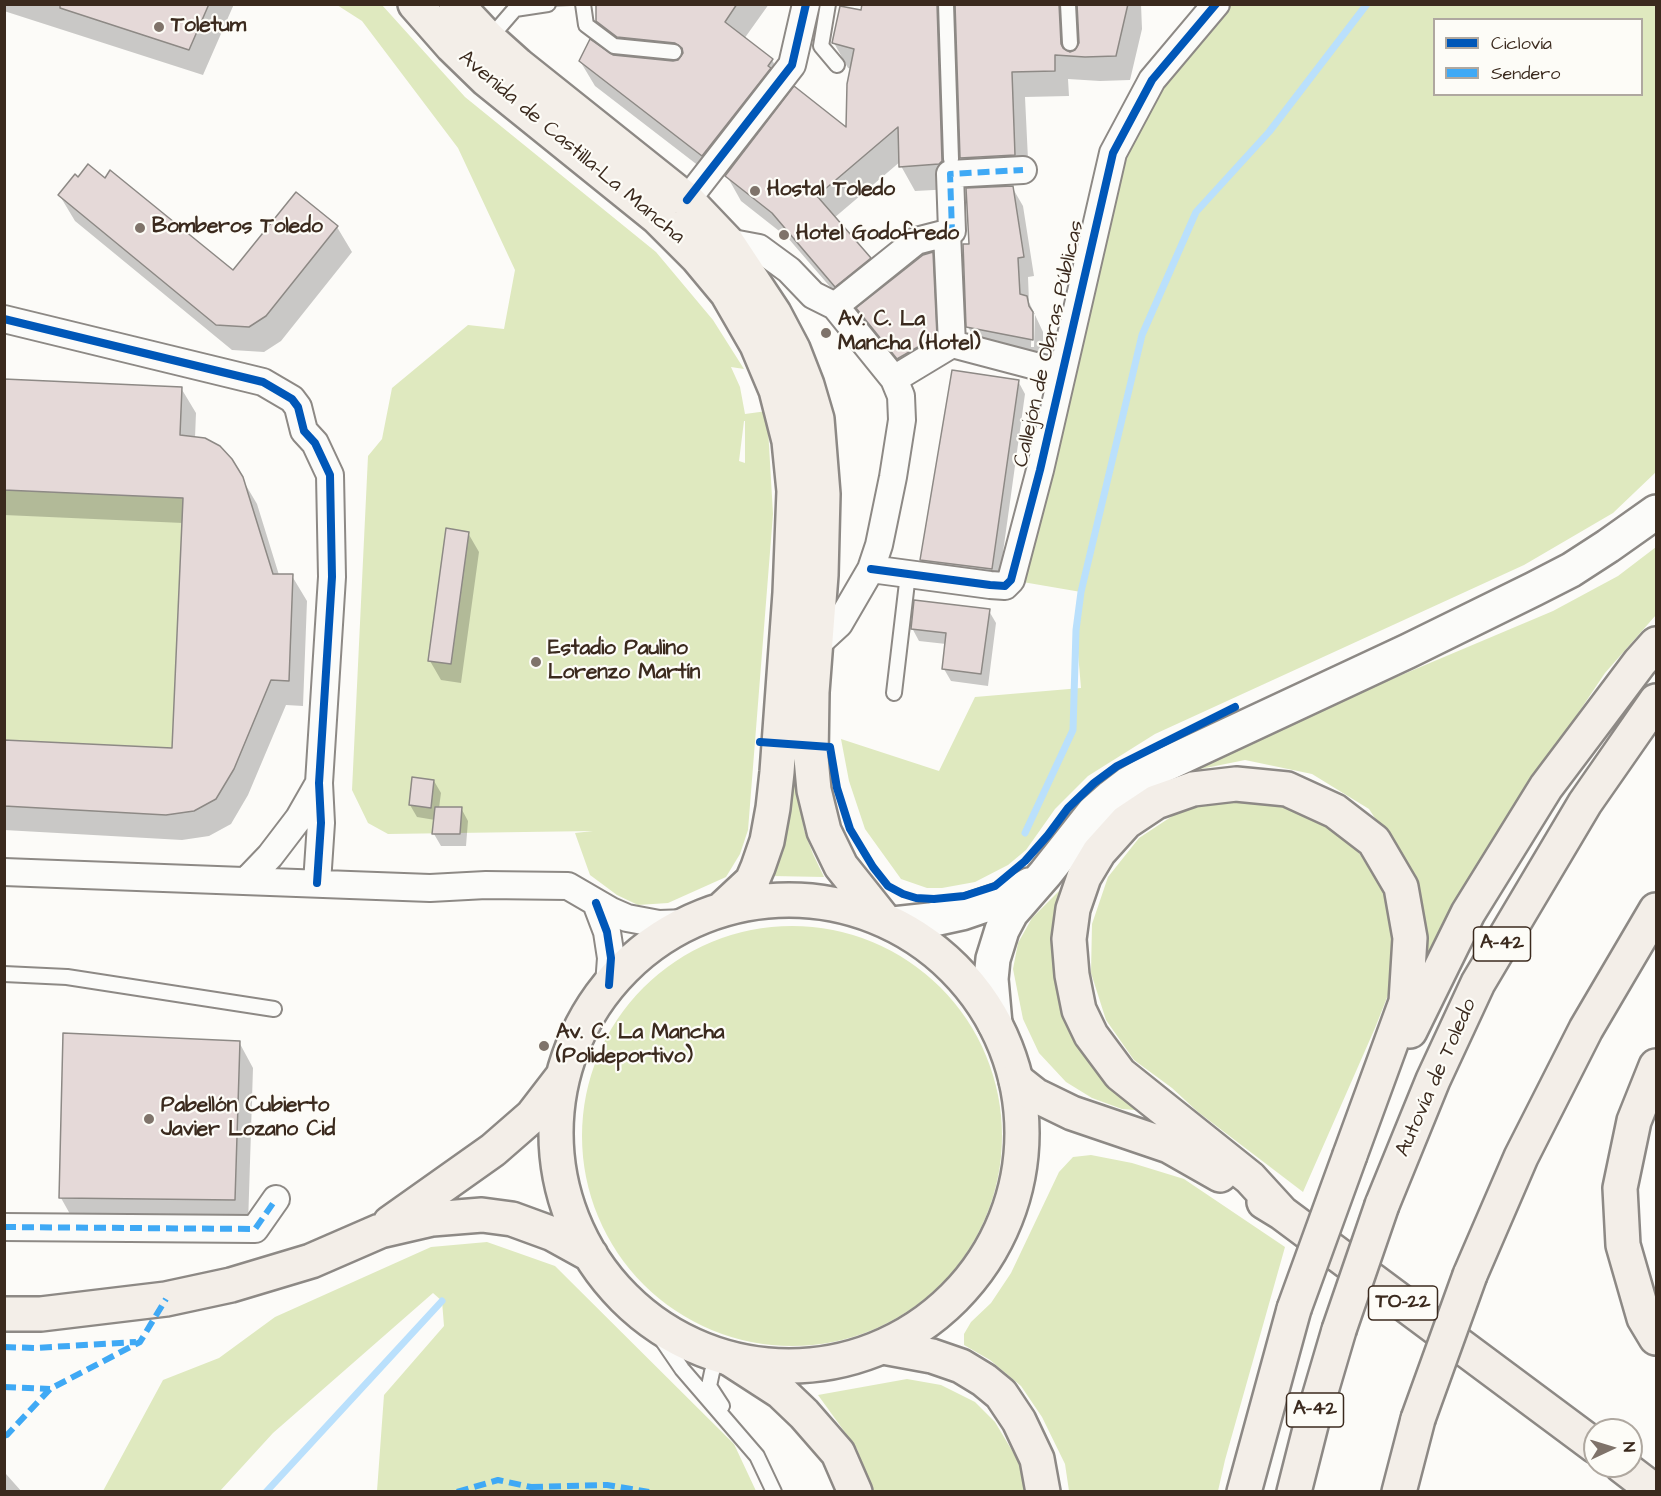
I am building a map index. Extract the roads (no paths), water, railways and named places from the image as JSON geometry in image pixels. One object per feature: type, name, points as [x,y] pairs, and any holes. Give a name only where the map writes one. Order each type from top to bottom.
[{"type":"main road","name":"Avenida de Castilla-La Mancha","points":[[415,4],[452,46],[487,80],[658,218],[697,257],[727,293],[757,345],[776,390],[789,441],[794,502],[790,593],[776,784],[766,841],[752,881],[722,909]]},
{"type":"main road","name":"Avenida de Castilla-La Mancha","points":[[456,4],[489,39],[687,200],[727,242],[754,280],[779,322],[807,385],[817,419],[823,494],[823,537],[814,647],[811,758],[814,790],[824,831],[841,866],[888,922]]},
{"type":"main road","points":[[995,1024],[991,979],[993,959],[1002,930],[1011,913],[1094,812],[1128,784],[1184,755],[1408,651],[1534,589],[1599,552],[1656,512]]},
{"type":"main road","points":[[1350,1155],[1468,913],[1546,787],[1656,644]]},
{"type":"main road","name":"Autovía de Toledo","points":[[1294,1491],[1339,1330],[1382,1205],[1433,1080],[1478,983],[1585,803],[1656,701]]},
{"type":"main road","points":[[1244,1491],[1294,1309],[1406,1002],[1410,938],[1401,887],[1374,841],[1335,812],[1287,789],[1236,784],[1193,789],[1156,802],[1126,822],[1100,852],[1084,877],[1073,909],[1069,939],[1072,975],[1079,1010],[1091,1035],[1120,1074],[1250,1178],[1282,1214]]},
{"type":"main road","points":[[888,922],[930,920],[990,904],[1006,898],[1045,874]]},
{"type":"main road","points":[[724,1357],[768,1366],[807,1366],[846,1360],[883,1347],[923,1325],[958,1295],[986,1258],[1007,1217],[1019,1172],[1022,1126],[1016,1080],[995,1024],[980,999],[962,976],[941,956],[888,922],[845,906],[804,900],[763,901],[722,909],[687,923],[658,940],[631,961],[609,985],[589,1013],[574,1043],[563,1075],[556,1137],[565,1199],[591,1255],[654,1328],[724,1357],[781,1392],[838,1453],[855,1491]]},
{"type":"main road","points":[[1399,1491],[1418,1419],[1470,1275],[1526,1147],[1586,1029],[1656,910]]},
{"type":"main road","points":[[1656,1066],[1634,1121],[1620,1188],[1623,1245],[1644,1318],[1656,1338]]},
{"type":"main road","points":[[380,1231],[493,1150],[532,1116],[563,1075]]},
{"type":"main road","name":"TO-22","points":[[1016,1080],[1035,1095],[1072,1113],[1169,1146],[1210,1168],[1282,1214],[1583,1437]]},
{"type":"main road","points":[[4,1314],[41,1314],[166,1299],[231,1285],[311,1261],[380,1231],[432,1219],[482,1215],[512,1218],[553,1234],[591,1255]]},
{"type":"main road","points":[[883,1347],[932,1356],[961,1366],[1001,1394],[1019,1421],[1037,1459],[1044,1491]]},
{"type":"main road","points":[[1525,1393],[1583,1449]]},
{"type":"main road","points":[[1614,1478],[1628,1491]]},
{"type":"main road","points":[[1638,1478],[1656,1491]]},
{"type":"street","points":[[687,200],[792,66],[806,4]]},
{"type":"street","name":"Callejón de Obras Públicas","points":[[871,569],[998,586],[1005,586],[1011,580],[1113,153],[1152,80],[1216,4]]},
{"type":"street","points":[[835,306],[916,241],[952,231],[950,174],[1023,170]]},
{"type":"street","points":[[947,233],[952,344]]},
{"type":"street","points":[[727,242],[759,248],[789,270],[813,295],[835,306],[894,379],[901,396],[902,420],[893,477],[879,545],[871,569],[839,624],[814,647]]},
{"type":"street","points":[[4,319],[263,382],[292,399],[298,407],[304,431],[315,443],[330,475],[333,577],[319,783],[321,823],[317,883]]},
{"type":"street","points":[[894,379],[952,344],[1062,373]]},
{"type":"street","points":[[247,880],[299,818],[319,783]]},
{"type":"street","points":[[4,872],[430,888],[486,885],[568,886],[627,918],[659,924],[687,923]]},
{"type":"street","points":[[596,903],[607,933],[611,958],[609,985]]},
{"type":"street","points":[[4,1227],[255,1229],[276,1199]]},
{"type":"lane","points":[[489,39],[515,9],[548,4]]},
{"type":"lane","points":[[583,4],[586,25],[614,46],[674,52]]},
{"type":"lane","points":[[828,4],[821,46],[837,65]]},
{"type":"lane","points":[[946,4],[951,159]]},
{"type":"lane","points":[[1068,4],[1070,43]]},
{"type":"lane","points":[[894,693],[908,574]]},
{"type":"lane","points":[[4,974],[67,977],[274,1009]]},
{"type":"lane","points":[[654,1328],[682,1369],[747,1443]]},
{"type":"lane","points":[[724,1357],[712,1372],[709,1386],[761,1463],[774,1491]]},
{"type":"waterway","points":[[1025,833],[1073,730],[1076,630],[1081,592],[1142,335],[1196,212],[1269,132],[1367,4]]},
{"type":"waterway","points":[[266,1492],[442,1301]]},
{"type":"place","name":"Toletum","points":[[159,27]]},
{"type":"place","name":"Hostal Toledo","points":[[755,191]]},
{"type":"place","name":"Bomberos Toledo","points":[[140,228]]},
{"type":"place","name":"Hotel Godofredo","points":[[784,235]]},
{"type":"place","name":"Av. C. La Mancha (Hotel)","points":[[826,333]]},
{"type":"place","name":"Estadio Paulino Lorenzo Martín","points":[[536,662]]},
{"type":"place","name":"Av. C. La Mancha (Polideportivo)","points":[[544,1046]]},
{"type":"place","name":"Pabellón Cubierto Javier Lozano Cid","points":[[149,1119]]}]
